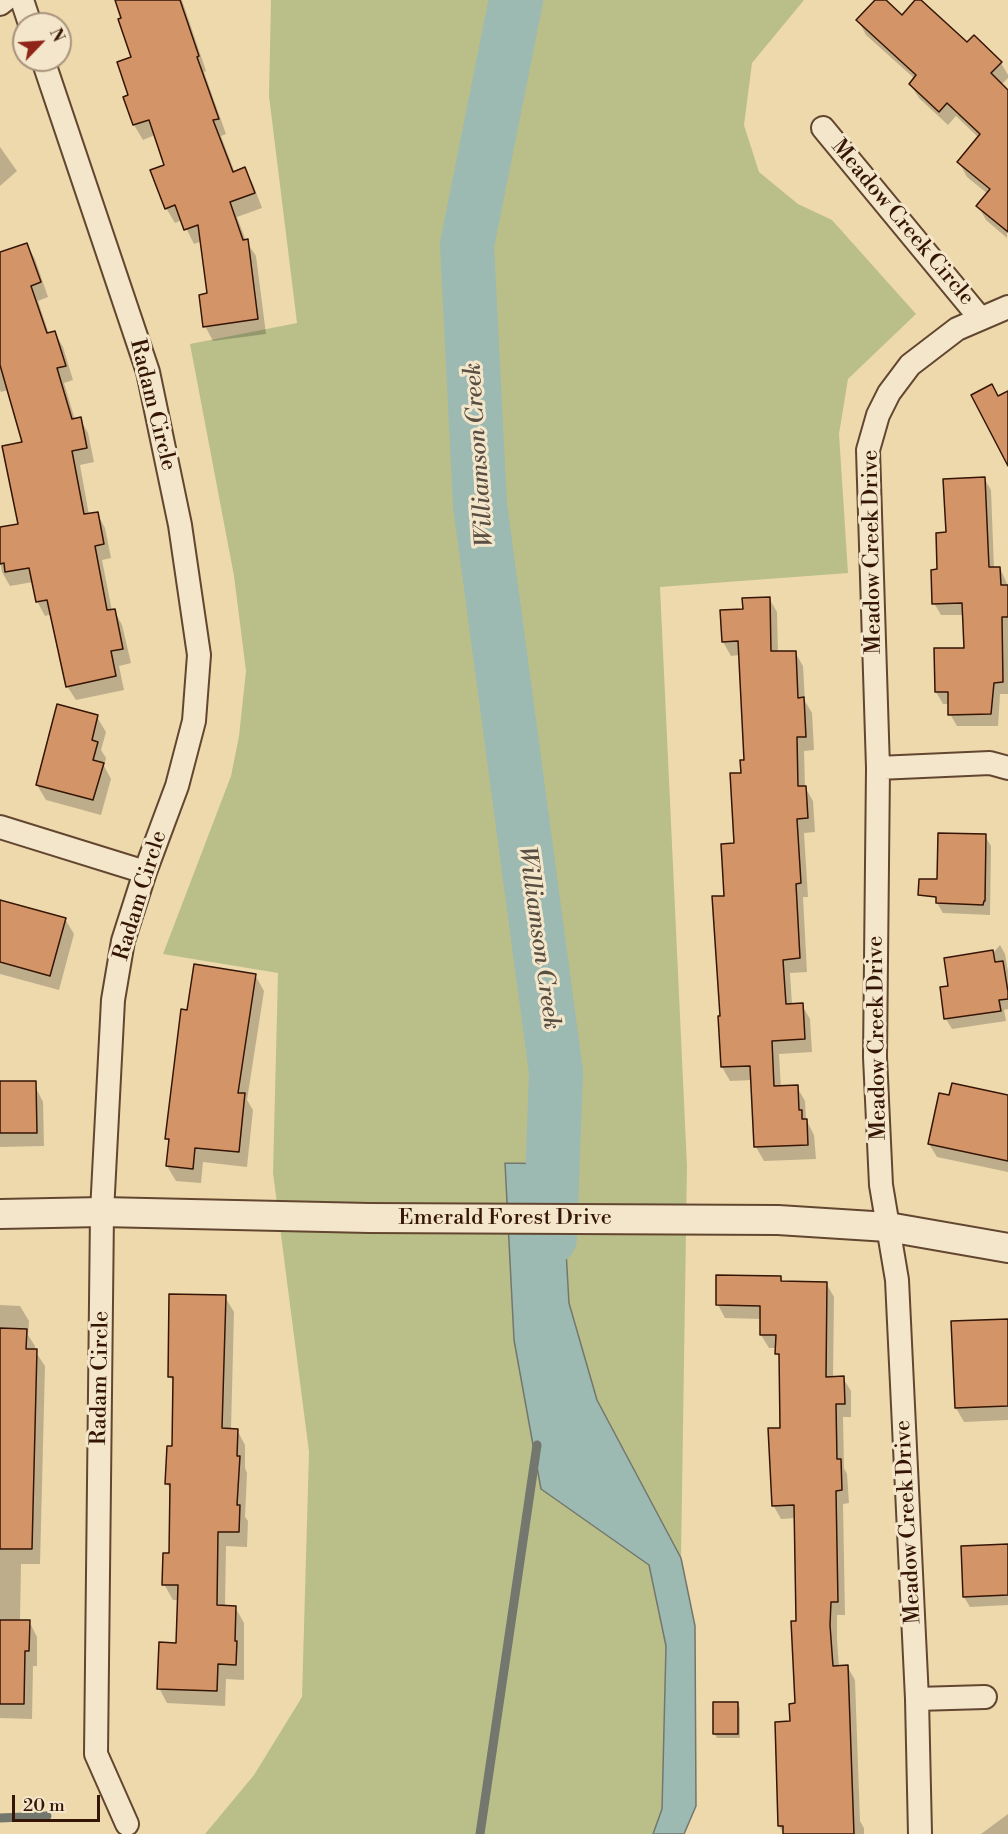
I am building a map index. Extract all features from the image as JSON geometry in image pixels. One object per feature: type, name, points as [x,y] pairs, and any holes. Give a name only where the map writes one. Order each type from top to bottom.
[{"type":"street","points":[[0,4],[5,0]]},
{"type":"street","name":"Radam Circle","points":[[47,72],[148,372],[180,525],[199,655],[194,721],[177,786],[145,872],[123,941],[113,1000],[102,1212],[96,1754],[127,1824]]},
{"type":"street","name":"Meadow Creek Circle","points":[[823,128],[980,318]]},
{"type":"street","name":"Meadow Creek Drive","points":[[920,1834],[917,1699],[897,1280],[881,1185],[875,1057],[878,768],[868,450],[878,416],[889,393],[910,365],[957,329],[1008,308]]},
{"type":"street","points":[[878,768],[990,763],[1008,768]]},
{"type":"street","points":[[0,827],[145,872]]},
{"type":"street","name":"Emerald Forest Drive","points":[[0,1214],[102,1212],[369,1218],[778,1220],[888,1227],[1008,1248]]},
{"type":"street","points":[[917,1699],[985,1697]]},
{"type":"green space","points":[[271,0],[804,0],[752,63],[744,125],[759,172],[798,204],[832,220],[916,314],[848,379],[839,434],[848,573],[660,587],[687,1166],[681,1558],[695,1626],[696,1806],[684,1834],[205,1834],[254,1775],[302,1697],[309,1452],[273,1173],[278,973],[163,954],[231,776],[239,736],[246,671],[234,576],[190,344],[297,323],[269,96]]},
{"type":"water","points":[[505,1163],[561,1164],[569,1303],[597,1400],[681,1558],[695,1626],[696,1806],[684,1834],[653,1834],[662,1809],[666,1646],[649,1565],[541,1489],[514,1340]]},
{"type":"building","points":[[115,0],[180,0],[219,119],[213,120],[233,172],[245,167],[255,193],[230,202],[243,240],[248,239],[258,319],[203,327],[199,295],[207,293],[198,225],[184,230],[175,205],[165,209],[150,170],[164,165],[149,120],[133,125],[123,97],[128,95],[117,62],[131,57],[118,19],[121,18]]},
{"type":"building","points":[[875,0],[886,0],[902,15],[915,0],[921,0],[967,42],[974,35],[1002,62],[991,73],[1008,90],[1008,232],[976,206],[990,189],[957,162],[980,134],[947,103],[939,112],[909,84],[916,75],[856,20]]},
{"type":"building","points":[[27,243],[41,282],[31,286],[47,333],[55,331],[66,366],[57,368],[72,419],[81,417],[87,448],[72,451],[84,514],[98,512],[104,544],[95,546],[107,610],[115,609],[123,649],[111,651],[116,676],[66,687],[47,600],[36,602],[29,568],[5,572],[4,563],[0,564],[0,527],[18,524],[2,446],[22,442],[0,365],[0,252]]},
{"type":"building","points":[[992,384],[998,396],[1008,391],[1008,466],[971,395]]},
{"type":"building","points":[[985,477],[989,567],[1000,567],[1001,585],[1008,585],[1008,617],[1002,617],[1003,682],[994,683],[991,714],[948,715],[948,692],[935,692],[934,648],[964,648],[962,603],[932,604],[931,570],[937,569],[936,533],[946,532],[943,479]]},
{"type":"building","points":[[770,597],[771,651],[796,651],[798,698],[804,697],[806,737],[797,737],[798,786],[806,786],[808,818],[797,819],[801,883],[796,884],[800,958],[783,960],[786,1004],[803,1003],[805,1039],[772,1041],[774,1086],[798,1085],[799,1110],[802,1110],[802,1119],[807,1119],[808,1145],[754,1147],[750,1066],[721,1067],[712,896],[724,896],[721,844],[734,843],[730,773],[741,773],[740,760],[744,760],[738,641],[722,642],[720,610],[743,609],[742,598]]},
{"type":"building","points":[[57,704],[98,715],[92,740],[98,742],[93,760],[104,763],[93,800],[36,785]]},
{"type":"building","points":[[938,833],[986,834],[985,901],[983,905],[936,903],[936,897],[918,895],[919,879],[937,879]]},
{"type":"building","points":[[0,900],[66,918],[50,976],[0,962]]},
{"type":"building","points":[[993,950],[995,962],[1003,961],[1008,992],[1008,999],[999,1000],[1001,1011],[944,1019],[940,987],[948,986],[944,958]]},
{"type":"building","points":[[194,964],[256,974],[238,1093],[245,1093],[239,1152],[195,1148],[193,1169],[166,1166],[169,1139],[165,1139],[181,1009],[187,1010]]},
{"type":"building","points":[[0,1081],[36,1081],[37,1133],[0,1133]]},
{"type":"building","points":[[952,1083],[1008,1095],[1008,1161],[928,1144],[939,1093],[949,1095]]},
{"type":"building","points":[[716,1275],[781,1276],[781,1281],[827,1282],[826,1377],[844,1376],[845,1404],[836,1404],[837,1459],[841,1459],[842,1490],[836,1491],[838,1602],[831,1602],[830,1625],[833,1666],[848,1665],[854,1834],[783,1834],[783,1826],[778,1826],[775,1722],[790,1721],[789,1704],[795,1703],[791,1621],[796,1621],[794,1505],[772,1506],[768,1428],[780,1428],[779,1354],[775,1354],[776,1335],[760,1335],[760,1306],[716,1305]]},
{"type":"building","points":[[169,1294],[226,1295],[222,1428],[238,1429],[237,1456],[240,1456],[237,1505],[240,1505],[239,1532],[218,1532],[217,1605],[236,1606],[235,1641],[237,1641],[236,1665],[218,1664],[217,1691],[157,1689],[159,1642],[176,1643],[178,1585],[162,1585],[163,1553],[169,1553],[170,1484],[165,1484],[167,1446],[172,1446],[173,1377],[168,1377]]},
{"type":"building","points":[[1008,1319],[1008,1406],[955,1408],[951,1321]]},
{"type":"building","points":[[0,1328],[27,1329],[26,1349],[37,1349],[32,1549],[0,1549]]},
{"type":"building","points":[[1008,1544],[1008,1595],[963,1597],[961,1546]]},
{"type":"building","points":[[0,1620],[30,1620],[29,1651],[25,1651],[24,1704],[0,1704]]},
{"type":"building","points":[[713,1702],[738,1702],[738,1734],[713,1734]]},
{"type":"waterway","name":"Williamson Creek","points":[[516,0],[467,245],[480,505],[556,1072],[550,1238]]},
{"type":"waterway","points":[[480,1834],[537,1445]]},
{"type":"waterway","points":[[0,1818],[47,1816]]}]
